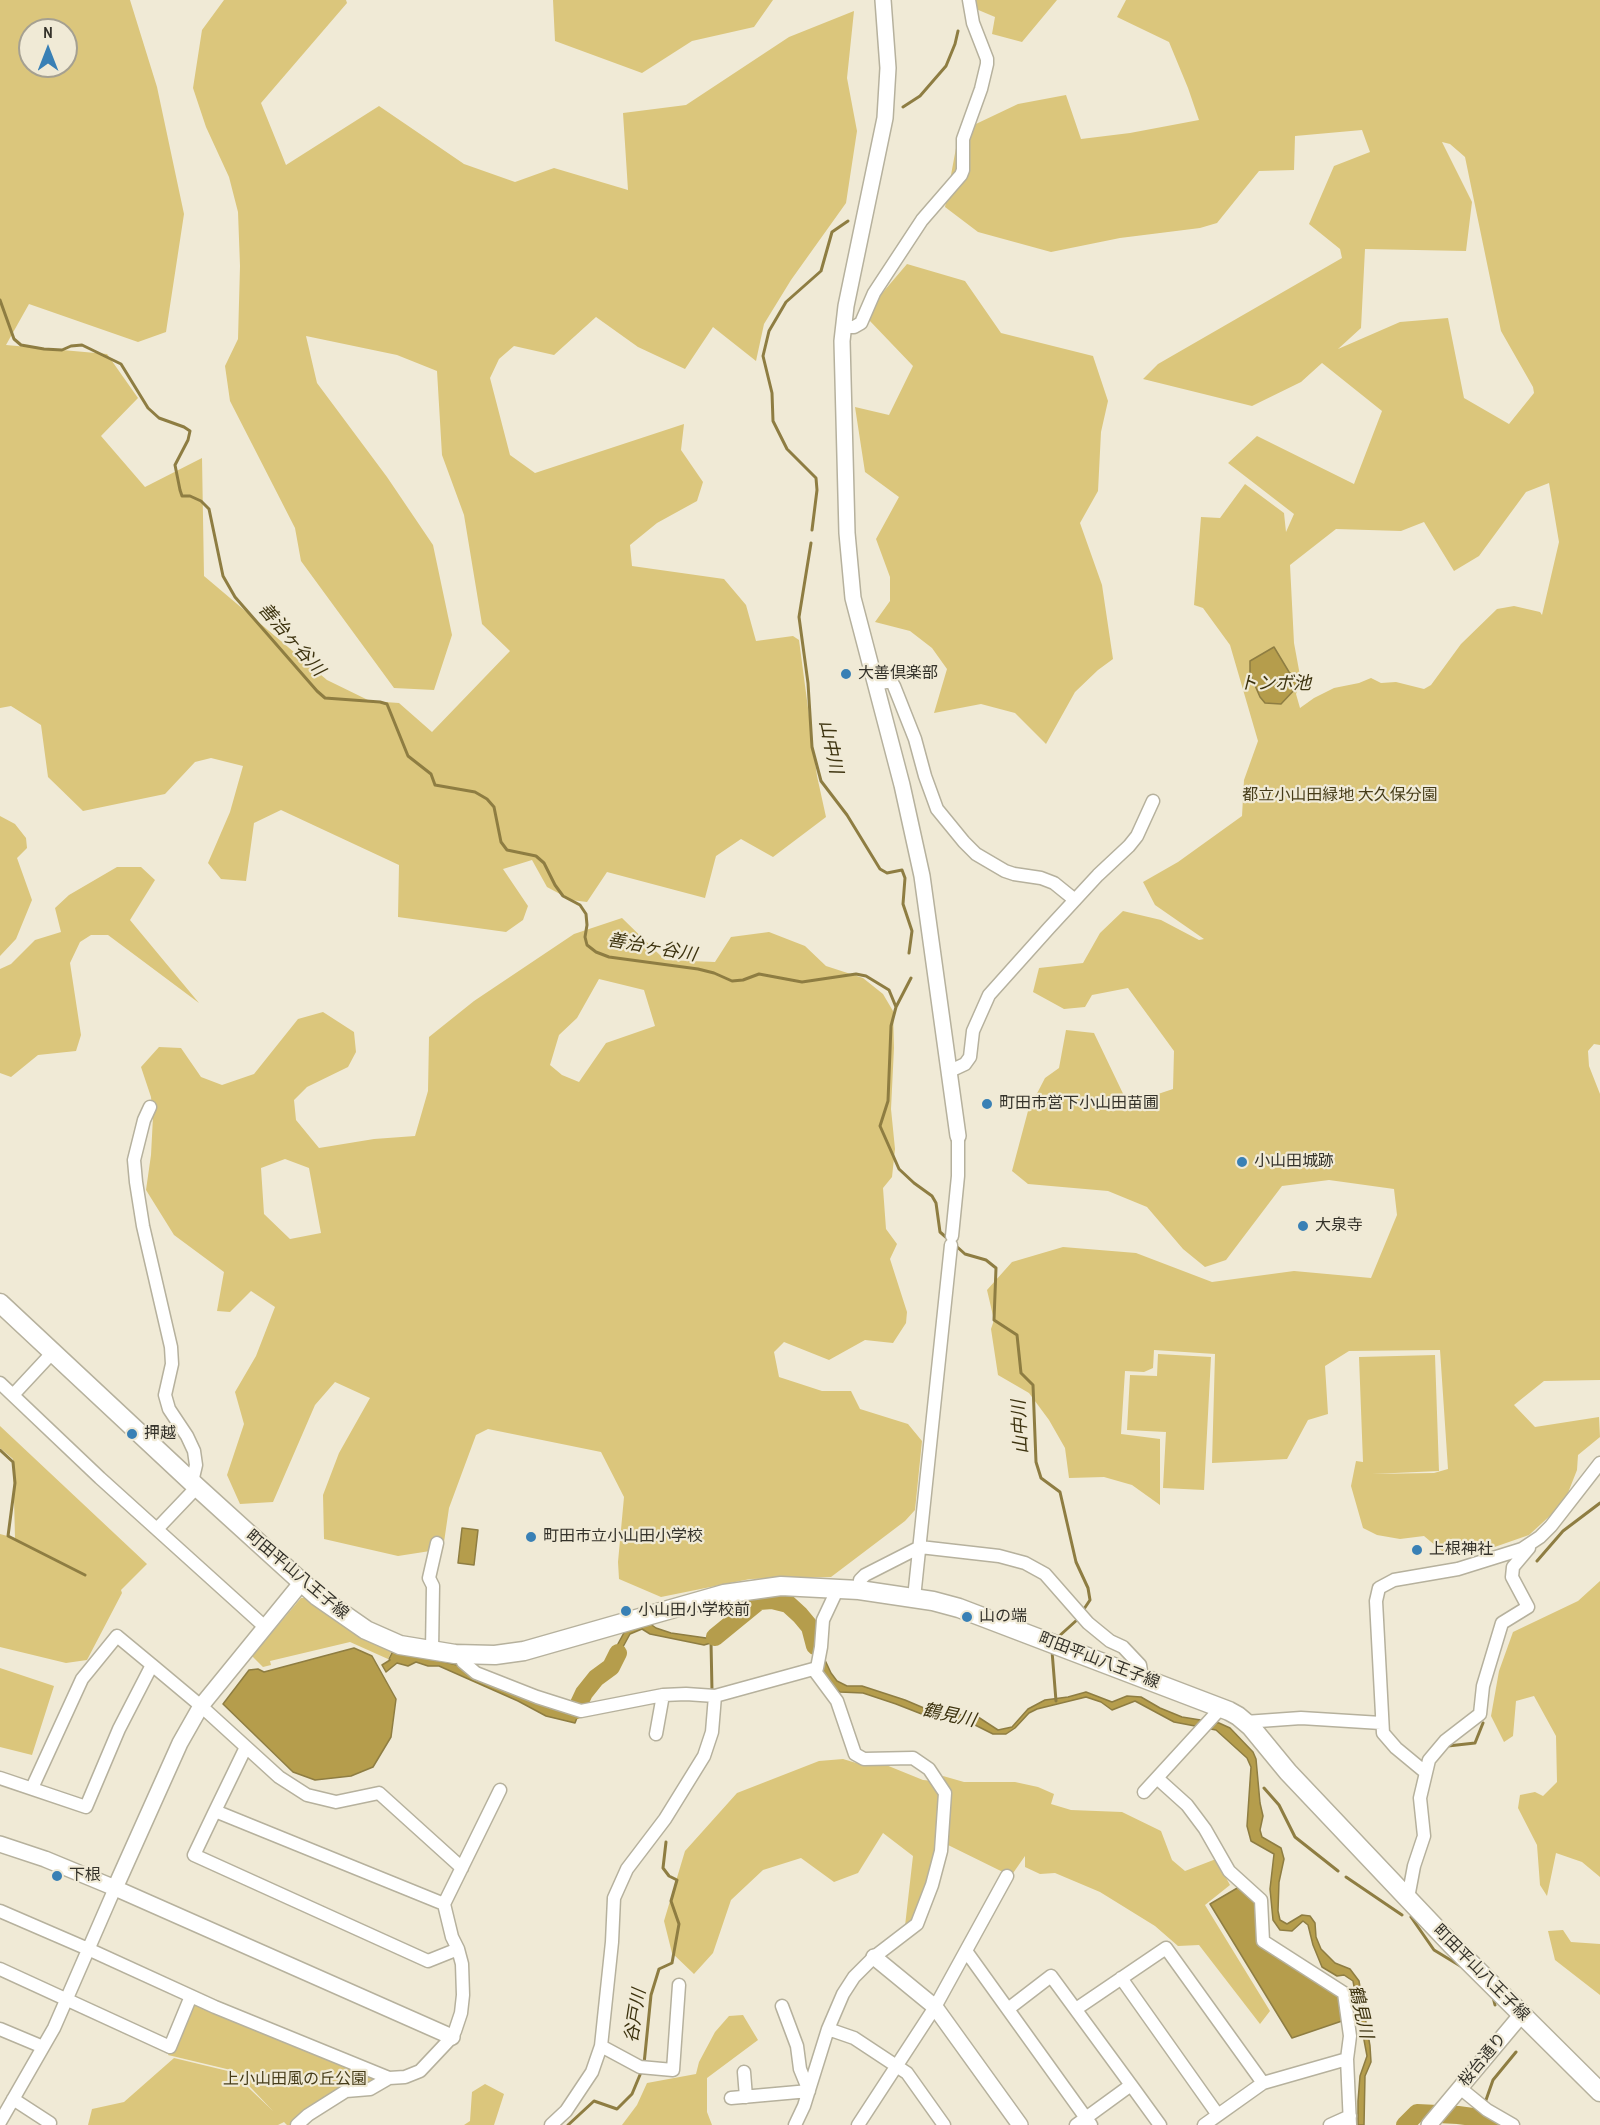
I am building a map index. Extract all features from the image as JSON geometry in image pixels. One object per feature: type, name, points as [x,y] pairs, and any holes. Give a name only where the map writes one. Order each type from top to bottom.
[{"type":"main road","name":"町田平山八王子線","points":[[0,1303],[194,1485],[302,1582],[366,1630],[400,1645],[461,1655],[495,1655],[524,1651],[645,1615],[740,1591],[781,1586],[838,1588],[914,1598],[959,1608],[1142,1677],[1216,1713],[1238,1716],[1451,1944],[1600,2092]]},
{"type":"street","points":[[883,0],[888,68],[885,118],[843,327],[843,394],[850,578],[853,598],[912,826],[926,902],[958,1136],[958,1176],[952,1240],[914,1598]]},
{"type":"street","points":[[843,327],[854,327],[861,323],[874,293],[922,220],[963,170],[963,139],[984,80],[987,64],[973,23],[969,0]]},
{"type":"street","points":[[875,684],[891,681],[894,686],[915,739],[930,794],[937,809],[963,842],[981,858],[1014,874],[1041,878],[1054,883],[1075,900]]},
{"type":"street","points":[[950,1071],[965,1064],[970,1057],[973,1031],[989,995],[1075,900],[1129,846],[1153,801]]},
{"type":"street","points":[[150,1107],[144,1120],[134,1160],[135,1182],[171,1347],[172,1364],[165,1395],[168,1409],[187,1436],[194,1451],[196,1465],[194,1485],[157,1529]]},
{"type":"street","points":[[13,1395],[53,1352]]},
{"type":"street","points":[[0,1383],[265,1627]]},
{"type":"street","points":[[1425,1772],[1383,1733],[1376,1601],[1379,1588],[1394,1580],[1449,1571],[1522,1550],[1551,1526],[1594,1480],[1600,1463]]},
{"type":"street","points":[[1408,1898],[1414,1866],[1424,1836],[1420,1798],[1425,1772],[1433,1753],[1480,1714],[1484,1686],[1502,1623],[1528,1607],[1512,1577],[1513,1567],[1533,1542]]},
{"type":"street","points":[[432,1651],[433,1586],[429,1578],[437,1543]]},
{"type":"street","points":[[859,1590],[860,1580],[865,1575],[920,1546],[999,1556],[1035,1568],[1054,1582],[1088,1623],[1110,1641],[1123,1647],[1140,1665],[1142,1677]]},
{"type":"street","points":[[0,2122],[43,2047],[67,1998],[165,1775],[201,1706],[302,1582]]},
{"type":"street","points":[[795,2125],[809,2091],[828,2029],[843,1995],[854,1977],[874,1957],[917,1924],[932,1885],[940,1851],[945,1793],[929,1768],[913,1758],[864,1759],[855,1754],[837,1701],[815,1669],[821,1647],[823,1620],[838,1588]]},
{"type":"street","points":[[32,1788],[82,1679],[117,1636],[201,1706],[279,1777],[307,1795],[336,1802],[378,1793],[462,1868]]},
{"type":"street","points":[[461,1655],[463,1662],[476,1673],[575,1710],[663,1695],[715,1696],[815,1669]]},
{"type":"street","points":[[0,1778],[86,1807],[118,1729],[152,1665]]},
{"type":"street","points":[[656,1734],[663,1695]]},
{"type":"street","points":[[551,2125],[566,2111],[592,2072],[601,2046],[612,1942],[614,1898],[627,1869],[665,1818],[704,1756],[712,1732],[715,1696]]},
{"type":"street","points":[[1144,1792],[1216,1713]]},
{"type":"street","points":[[1245,1722],[1301,1718],[1381,1723]]},
{"type":"street","points":[[246,1747],[194,1855],[428,1961],[458,1949]]},
{"type":"street","points":[[1157,1778],[1187,1805],[1205,1829],[1229,1871],[1261,1900],[1263,1941],[1344,1993],[1350,2036],[1347,2059],[1350,2120],[1330,2125]]},
{"type":"street","points":[[0,1911],[191,1996],[389,2078],[405,2077],[420,2071],[452,2037],[461,2013],[462,1964],[452,1937],[444,1904],[500,1790]]},
{"type":"street","points":[[215,1811],[444,1904]]},
{"type":"street","points":[[0,1844],[54,1862],[116,1888],[452,2037]]},
{"type":"street","points":[[863,2123],[935,2007],[1007,1876]]},
{"type":"street","points":[[1076,2009],[1166,1948],[1263,2083]]},
{"type":"street","points":[[966,1951],[1008,2009],[1084,2123],[1131,2085]]},
{"type":"street","points":[[874,1957],[935,2007],[1020,2125]]},
{"type":"street","points":[[0,1969],[170,2047],[191,1996]]},
{"type":"street","points":[[1008,2009],[1051,1976],[1160,2125]]},
{"type":"street","points":[[1121,1978],[1218,2115]]},
{"type":"street","points":[[601,2046],[644,2067],[673,2070],[679,1985]]},
{"type":"street","points":[[782,2006],[797,2046],[800,2069],[809,2091]]},
{"type":"street","name":"桜台通り","points":[[1430,2124],[1522,2014]]},
{"type":"street","points":[[0,2029],[43,2047]]},
{"type":"street","points":[[828,2029],[855,2038],[907,2073],[944,2125]]},
{"type":"street","points":[[1204,2125],[1263,2083],[1347,2059]]},
{"type":"street","points":[[744,2072],[746,2097]]},
{"type":"street","points":[[297,2125],[308,2115],[346,2091],[370,2089],[389,2078]]},
{"type":"street","points":[[1460,2088],[1487,2110],[1513,2125]]},
{"type":"street","points":[[731,2098],[809,2091]]},
{"type":"street","points":[[13,2099],[50,2123],[49,2125]]},
{"type":"green space","points":[[0,0],[130,0],[157,87],[184,214],[166,332],[138,342],[29,304],[6,345],[107,354],[138,398],[101,436],[145,487],[202,458],[204,576],[327,680],[370,701],[399,703],[432,732],[510,651],[482,624],[464,515],[442,455],[437,371],[397,355],[306,336],[317,383],[387,477],[433,545],[452,635],[434,690],[394,688],[301,561],[295,528],[230,401],[225,366],[238,339],[240,266],[238,212],[229,177],[206,127],[193,88],[202,30],[224,0],[346,0],[347,3],[261,103],[286,165],[379,106],[464,164],[515,182],[554,168],[628,190],[623,113],[686,105],[789,37],[854,11],[847,78],[857,131],[846,203],[791,280],[764,324],[756,361],[713,327],[685,369],[638,347],[596,317],[554,355],[514,346],[499,359],[490,378],[510,455],[535,473],[684,424],[681,450],[703,482],[697,501],[657,523],[630,545],[632,566],[724,579],[746,605],[756,641],[793,636],[799,640],[817,776],[826,817],[773,857],[741,839],[716,856],[705,898],[607,872],[587,902],[571,900],[547,887],[532,860],[503,869],[528,906],[523,920],[506,932],[398,917],[399,865],[281,810],[254,823],[246,881],[221,879],[208,863],[230,812],[243,766],[211,758],[195,762],[165,794],[83,811],[48,777],[41,725],[11,706],[0,708]]},
{"type":"green space","points":[[553,0],[773,0],[754,27],[692,41],[642,73],[555,41]]},
{"type":"green space","points":[[974,0],[1057,0],[1022,42],[992,34],[995,17],[976,9]]},
{"type":"green space","name":"都立小山田緑地 大久保分園","points":[[1126,0],[1600,0],[1600,1045],[1594,1044],[1588,1051],[1589,1066],[1600,1094],[1600,1380],[1544,1381],[1514,1405],[1535,1427],[1599,1417],[1600,1437],[1578,1455],[1577,1470],[1564,1503],[1529,1535],[1486,1550],[1448,1556],[1424,1536],[1400,1539],[1377,1535],[1363,1528],[1351,1486],[1356,1461],[1363,1462],[1359,1357],[1435,1355],[1439,1471],[1372,1474],[1434,1473],[1448,1469],[1440,1350],[1349,1351],[1325,1366],[1328,1414],[1308,1420],[1287,1459],[1212,1463],[1215,1354],[1154,1350],[1153,1368],[1144,1372],[1125,1371],[1121,1434],[1160,1439],[1160,1505],[1132,1485],[1104,1477],[1069,1478],[1065,1448],[1049,1420],[1029,1393],[998,1375],[991,1329],[994,1320],[987,1290],[1012,1262],[1063,1247],[1136,1253],[1212,1282],[1294,1271],[1371,1278],[1397,1215],[1394,1189],[1329,1180],[1282,1186],[1226,1260],[1205,1267],[1183,1249],[1147,1207],[1108,1191],[1028,1184],[1012,1171],[1028,1111],[1045,1078],[1059,1068],[1066,1030],[1094,1033],[1128,1104],[1173,1089],[1174,1051],[1128,988],[1092,995],[1085,1007],[1064,1009],[1033,992],[1039,968],[1083,963],[1100,933],[1123,911],[1161,920],[1199,940],[1204,939],[1155,905],[1143,882],[1178,862],[1242,816],[1244,780],[1258,741],[1230,645],[1203,608],[1194,605],[1201,517],[1220,518],[1245,484],[1284,513],[1286,532],[1294,514],[1228,463],[1257,436],[1354,484],[1382,411],[1322,363],[1301,382],[1252,406],[1143,379],[1158,364],[1342,258],[1340,249],[1309,224],[1334,166],[1370,152],[1362,130],[1295,136],[1294,170],[1259,171],[1217,223],[1200,228],[1120,238],[1051,252],[978,232],[945,207],[959,132],[1018,104],[1066,95],[1081,139],[1130,133],[1199,120],[1169,42],[1117,17]],"holes":[[[1442,142],[1450,144],[1465,157],[1501,331],[1533,387],[1534,393],[1509,424],[1464,398],[1448,318],[1400,322],[1338,349],[1361,328],[1365,249],[1466,251],[1472,202]],[[1549,483],[1559,542],[1542,615],[1540,612],[1514,606],[1497,609],[1461,644],[1431,685],[1424,689],[1396,682],[1381,683],[1371,678],[1334,688],[1300,708],[1296,694],[1301,681],[1294,643],[1290,565],[1336,529],[1401,531],[1424,522],[1454,571],[1479,556],[1526,492]]]},
{"type":"green space","points":[[907,264],[965,281],[1001,333],[1093,356],[1108,401],[1101,432],[1098,491],[1080,523],[1102,585],[1113,659],[1075,692],[1046,744],[1015,713],[981,704],[934,713],[947,669],[932,648],[910,631],[875,622],[890,601],[890,577],[876,539],[899,497],[865,472],[855,407],[889,415],[913,366],[869,320],[878,298]]},
{"type":"green space","points":[[0,816],[15,824],[26,838],[27,848],[17,858],[32,900],[16,939],[0,956]]},
{"type":"green space","points":[[117,867],[141,867],[155,880],[130,920],[199,1003],[108,935],[91,935],[80,942],[70,963],[81,1035],[76,1051],[38,1055],[11,1077],[0,1073],[0,969],[11,964],[35,940],[61,932],[55,908],[69,895]]},
{"type":"green space","points":[[622,918],[665,960],[715,962],[731,937],[769,932],[805,946],[826,966],[863,978],[883,994],[893,1011],[891,1109],[895,1149],[892,1177],[883,1188],[886,1229],[897,1244],[890,1259],[907,1312],[906,1323],[893,1343],[865,1340],[829,1360],[784,1342],[774,1352],[779,1377],[822,1391],[851,1391],[860,1409],[908,1424],[922,1441],[915,1510],[905,1521],[831,1577],[750,1579],[661,1597],[619,1579],[618,1562],[624,1497],[601,1452],[488,1429],[476,1435],[449,1508],[443,1549],[398,1556],[324,1539],[323,1495],[339,1453],[370,1398],[335,1382],[315,1405],[273,1502],[240,1504],[227,1475],[244,1424],[235,1392],[256,1356],[275,1307],[251,1291],[230,1312],[217,1311],[224,1272],[174,1235],[146,1190],[153,1117],[151,1097],[141,1067],[159,1047],[181,1048],[201,1077],[222,1085],[254,1074],[298,1019],[323,1012],[354,1032],[356,1052],[348,1067],[307,1087],[294,1100],[296,1120],[319,1148],[374,1139],[415,1136],[428,1091],[429,1037],[474,1001],[574,934]],"holes":[[[599,979],[644,990],[655,1026],[606,1043],[579,1082],[562,1075],[550,1065],[559,1035],[577,1018]],[[285,1159],[309,1168],[321,1233],[290,1239],[264,1214],[261,1168]]]},
{"type":"green space","points":[[1158,1354],[1211,1357],[1204,1490],[1163,1488],[1166,1432],[1127,1430],[1130,1375],[1157,1376]]},
{"type":"green space","points":[[0,1426],[147,1564],[121,1590],[122,1593],[87,1660],[66,1663],[0,1647],[0,1534],[15,1538],[13,1459],[0,1448]]},
{"type":"green space","points":[[1600,1581],[1600,1877],[1582,1862],[1556,1853],[1547,1896],[1540,1885],[1537,1845],[1518,1808],[1520,1795],[1535,1792],[1543,1796],[1557,1782],[1556,1736],[1534,1696],[1516,1701],[1513,1736],[1504,1742],[1491,1716],[1499,1671],[1513,1632],[1578,1601]]},
{"type":"green space","points":[[301,1598],[308,1598],[338,1622],[392,1651],[388,1659],[350,1642],[270,1661],[271,1665],[263,1667],[252,1656]]},
{"type":"green space","points":[[0,1668],[54,1686],[32,1755],[0,1747]]},
{"type":"green space","points":[[843,1759],[863,1765],[886,1765],[923,1780],[944,1782],[943,1776],[964,1782],[1015,1782],[1038,1787],[1054,1794],[1051,1804],[1071,1810],[1122,1812],[1161,1831],[1172,1860],[1185,1871],[1216,1859],[1230,1885],[1205,1905],[1270,2011],[1260,2024],[1199,1945],[1178,1946],[1155,1926],[1100,1892],[1055,1873],[1040,1874],[1025,1867],[1025,1856],[1011,1876],[948,1845],[948,1839],[940,1837],[920,1915],[905,1926],[913,1856],[883,1833],[858,1873],[834,1882],[801,1858],[763,1870],[731,1900],[713,1953],[694,1974],[672,1953],[664,1921],[685,1851],[737,1793],[819,1761]]},
{"type":"green space","points":[[1563,1930],[1571,1942],[1600,1944],[1600,1995],[1555,1960],[1548,1931]]},
{"type":"green space","name":"上小山田風の丘公園","points":[[192,1999],[386,2079],[348,2088],[295,2125],[287,2125],[284,2122],[278,2125],[88,2125],[92,2109],[124,2102],[174,2058],[232,2072],[273,2111],[235,2071],[168,2055]]},
{"type":"green space","points":[[743,2015],[758,2040],[707,2078],[707,2112],[712,2125],[622,2125],[637,2105],[647,2083],[696,2074],[699,2062],[715,2032],[729,2016]]},
{"type":"green space","points":[[485,2084],[504,2094],[494,2125],[464,2125],[470,2121],[472,2092]]},
{"type":"water","name":"トンボ池","points":[[1274,647],[1289,672],[1298,680],[1297,687],[1281,704],[1265,703],[1250,674],[1250,661]]},
{"type":"water","points":[[462,1528],[478,1530],[474,1565],[458,1563]]},
{"type":"water","points":[[783,1596],[798,1604],[809,1618],[817,1643],[837,1681],[847,1686],[862,1686],[905,1700],[938,1714],[975,1715],[998,1730],[1012,1727],[1028,1709],[1045,1700],[1086,1692],[1112,1702],[1127,1696],[1141,1697],[1182,1717],[1219,1723],[1230,1728],[1253,1752],[1256,1759],[1263,1816],[1260,1830],[1262,1837],[1281,1848],[1284,1859],[1279,1882],[1280,1920],[1287,1924],[1302,1915],[1310,1916],[1315,1923],[1316,1937],[1321,1949],[1335,1963],[1350,1969],[1359,1981],[1371,2062],[1365,2076],[1364,2125],[1358,2125],[1358,2101],[1360,2076],[1367,2056],[1353,1981],[1344,1975],[1337,1976],[1322,1967],[1308,1925],[1303,1921],[1292,1931],[1280,1930],[1273,1920],[1270,1889],[1274,1854],[1251,1841],[1247,1826],[1251,1767],[1247,1758],[1216,1730],[1174,1722],[1135,1701],[1112,1710],[1101,1702],[1086,1697],[1037,1709],[1029,1713],[1006,1734],[993,1734],[967,1721],[937,1720],[863,1693],[840,1692],[822,1674],[815,1658],[807,1622],[786,1602],[774,1602],[761,1607],[725,1636],[704,1645],[650,1634],[642,1629],[630,1634],[612,1667],[601,1673],[590,1684],[575,1723],[546,1716],[439,1666],[428,1666],[416,1662],[408,1666],[397,1663],[386,1672],[382,1665],[390,1660],[393,1651],[403,1655],[410,1654],[457,1665],[478,1679],[577,1705],[581,1690],[588,1679],[606,1666],[626,1629],[649,1623],[671,1633],[706,1638],[729,1626],[767,1597]]},
{"type":"water","points":[[354,1648],[372,1656],[396,1699],[391,1737],[373,1767],[351,1776],[315,1780],[293,1772],[223,1704],[249,1670],[258,1669],[264,1672]]},
{"type":"water","points":[[1239,1887],[1255,1901],[1259,1945],[1338,1995],[1342,2021],[1292,2038],[1210,1904]]},
{"type":"waterway","name":"山中川","points":[[903,107],[920,96],[946,66],[958,31]]},
{"type":"waterway","name":"山中川","points":[[812,530],[817,490],[816,478],[787,449],[773,421],[772,393],[763,356],[769,331],[786,302],[821,271],[832,232],[848,221]]},
{"type":"waterway","name":"善治ヶ谷川","points":[[0,300],[14,339],[21,345],[62,350],[82,345],[121,364],[148,408],[159,418],[190,431],[188,440],[175,465],[180,490],[182,496],[190,496],[201,501],[209,509],[223,576],[235,597],[325,698],[387,704],[408,756],[431,774],[435,785],[475,792],[487,799],[494,807],[501,842],[507,850],[536,856],[544,863],[563,896],[580,905],[586,914],[587,945],[596,952],[609,957],[698,969],[732,981],[759,974],[802,982],[856,974],[866,976],[889,990],[896,1007]]},
{"type":"waterway","name":"山中川","points":[[811,543],[799,617],[808,683],[812,747],[821,781],[847,815],[880,869],[887,873],[902,870],[905,878],[903,904],[912,931],[909,953]]},
{"type":"waterway","name":"山中川","points":[[911,978],[896,1007],[891,1026],[888,1101],[880,1126],[899,1169],[932,1196],[936,1203],[940,1232],[948,1239]]},
{"type":"waterway","name":"山中川","points":[[955,1245],[965,1254],[986,1260],[996,1268],[994,1320],[1017,1335],[1021,1373],[1033,1385],[1036,1462],[1041,1478],[1060,1492],[1076,1562],[1088,1588],[1090,1600],[1084,1609]]},
{"type":"waterway","points":[[0,1450],[13,1462],[15,1483],[8,1536],[85,1575]]},
{"type":"waterway","points":[[1537,1561],[1563,1531],[1600,1503]]},
{"type":"waterway","name":"鶴見川","points":[[715,1637],[759,1601],[772,1600],[788,1604],[800,1615],[810,1627],[815,1646]]},
{"type":"waterway","name":"山中川","points":[[1057,1638],[1078,1619]]},
{"type":"waterway","name":"谷戸川","points":[[711,1642],[712,1691]]},
{"type":"waterway","name":"山中川","points":[[1052,1651],[1056,1701]]},
{"type":"waterway","name":"鶴見川","points":[[576,1710],[584,1693],[596,1678],[611,1667],[618,1653]]},
{"type":"waterway","points":[[1448,1746],[1475,1743],[1483,1723]]},
{"type":"waterway","points":[[1264,1788],[1279,1805],[1295,1837],[1338,1871]]},
{"type":"waterway","name":"谷戸川","points":[[644,2064],[651,1995],[659,1969],[672,1963],[679,1924],[671,1901],[677,1880],[669,1876],[663,1868],[666,1842]]},
{"type":"waterway","points":[[1346,1877],[1402,1915]]},
{"type":"waterway","points":[[1411,1917],[1434,1950],[1462,1967]]},
{"type":"waterway","points":[[1493,1997],[1495,2005]]},
{"type":"waterway","points":[[1486,2100],[1493,2080],[1516,2052]]},
{"type":"waterway","name":"谷戸川","points":[[568,2125],[594,2101],[617,2109],[632,2094],[642,2070]]},
{"type":"waterway","name":"鶴見川","points":[[1405,2125],[1417,2113],[1480,2118],[1494,2125]]},
{"type":"waterway","name":"鶴見川","points":[[1480,2118],[1481,2114]]},
{"type":"place","name":"大善倶楽部","points":[[846,674]]},
{"type":"place","name":"町田市営下小山田苗圃","points":[[987,1104]]},
{"type":"place","name":"小山田城跡","points":[[1242,1162]]},
{"type":"place","name":"大泉寺","points":[[1303,1226]]},
{"type":"place","name":"押越","points":[[132,1434]]},
{"type":"place","name":"町田市立小山田小学校","points":[[531,1537]]},
{"type":"place","name":"上根神社","points":[[1417,1550]]},
{"type":"place","name":"小山田小学校前","points":[[626,1611]]},
{"type":"place","name":"山の端","points":[[967,1617]]},
{"type":"place","name":"下根","points":[[57,1876]]}]
